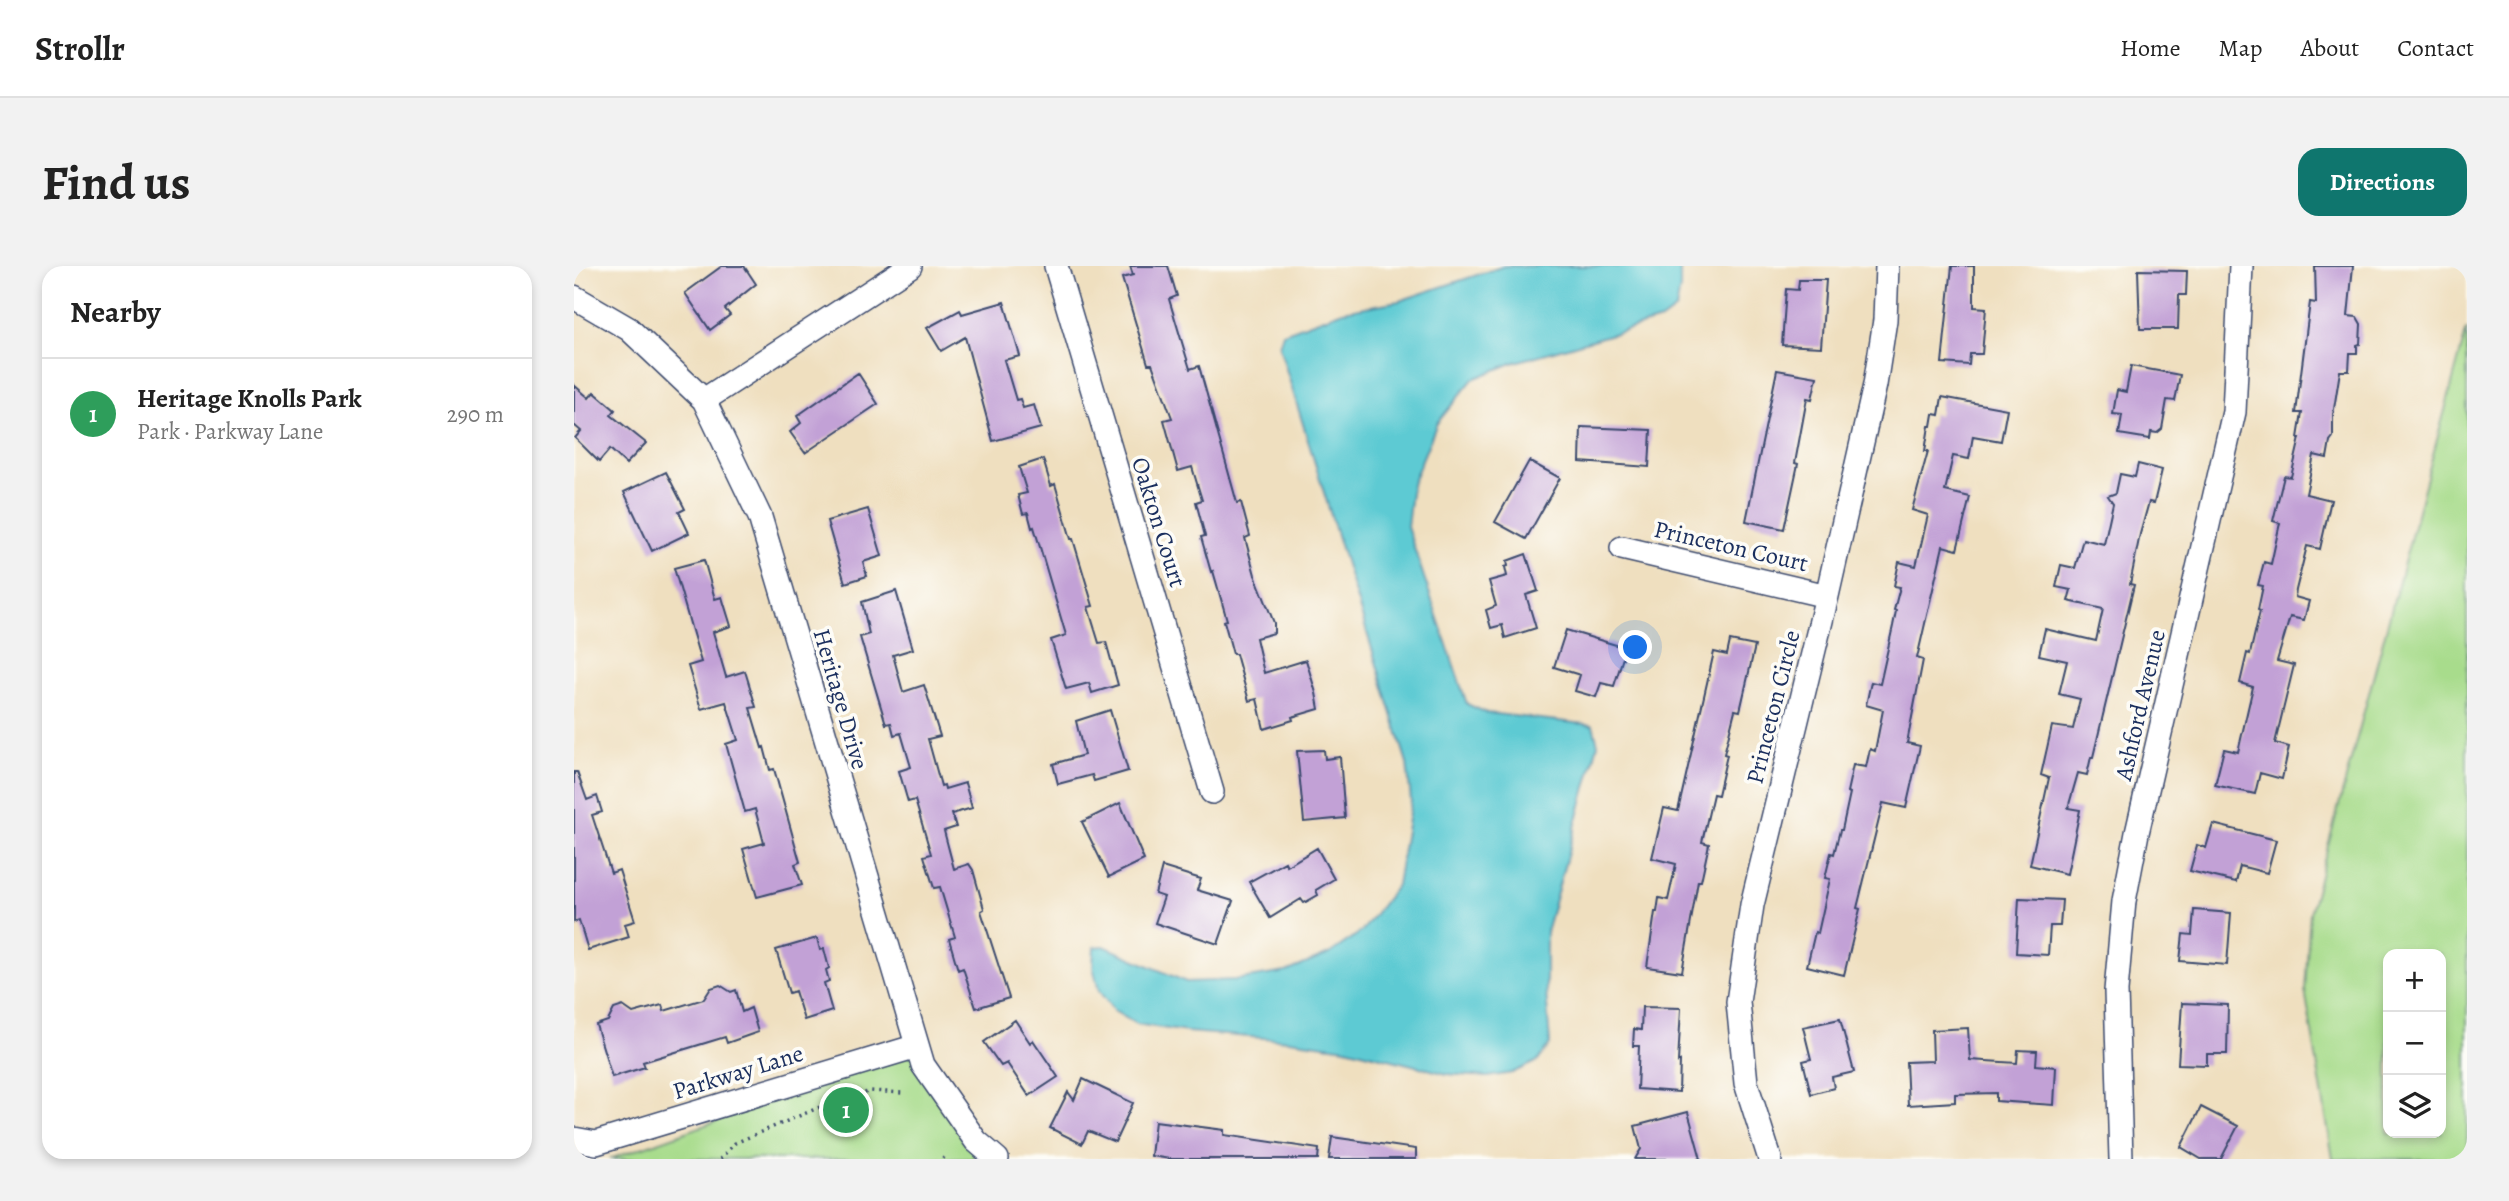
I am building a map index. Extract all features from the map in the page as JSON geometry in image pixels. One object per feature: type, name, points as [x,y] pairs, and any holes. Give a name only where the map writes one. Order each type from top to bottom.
[{"type":"street","points":[[704,400],[911,266]]},
{"type":"street","name":"Oakton Court","points":[[1056,266],[1212,792]]},
{"type":"street","name":"Princeton Circle","points":[[1770,1159],[1746,1083],[1738,1002],[1752,905],[1875,385],[1885,320],[1887,266]]},
{"type":"street","name":"Ashford Avenue","points":[[2121,1159],[2116,991],[2124,901],[2137,833],[2234,412],[2241,266]]},
{"type":"street","name":"Heritage Drive","points":[[574,297],[629,329],[704,400],[760,517],[923,1065],[976,1141],[997,1159]]},
{"type":"street","name":"Princeton Court","points":[[1622,548],[1827,596]]},
{"type":"street","name":"Parkway Lane","points":[[574,1139],[596,1143],[917,1046]]},
{"type":"path","points":[[720,1159],[735,1143],[825,1105],[871,1091],[902,1093]]},
{"type":"green space","points":[[2467,328],[2467,1159],[2333,1159],[2305,990],[2310,913]]},
{"type":"green space","points":[[914,1051],[975,1151],[973,1159],[610,1159]]},
{"type":"water","points":[[1504,266],[1680,266],[1676,309],[1661,320],[1512,363],[1473,379],[1437,423],[1412,484],[1407,527],[1467,704],[1487,713],[1593,725],[1598,744],[1546,932],[1550,1044],[1538,1061],[1512,1073],[1487,1077],[1447,1074],[1346,1048],[1289,1040],[1187,1032],[1136,1024],[1114,1011],[1099,991],[1093,967],[1094,947],[1104,946],[1186,982],[1235,980],[1286,972],[1329,954],[1362,931],[1397,885],[1411,801],[1407,763],[1279,346],[1283,333],[1343,311],[1399,301]]},
{"type":"building","points":[[722,266],[744,266],[756,284],[725,309],[730,315],[710,330],[685,293]]},
{"type":"building","points":[[1130,266],[1168,266],[1177,296],[1169,299],[1190,369],[1199,366],[1237,503],[1241,502],[1250,536],[1245,538],[1255,575],[1274,623],[1274,633],[1256,638],[1264,673],[1306,660],[1316,693],[1319,709],[1292,717],[1293,720],[1264,729],[1257,699],[1249,701],[1236,654],[1233,654],[1224,621],[1227,620],[1201,537],[1205,536],[1196,502],[1202,500],[1192,467],[1178,471],[1164,420],[1172,418],[1152,364],[1148,364],[1122,278],[1133,275]]},
{"type":"building","points":[[1952,266],[1974,266],[1974,307],[1986,308],[1982,354],[1970,354],[1969,365],[1942,363]]},
{"type":"building","points":[[2315,266],[2353,266],[2348,316],[2357,317],[2361,324],[2360,344],[2357,345],[2357,353],[2350,353],[2349,371],[2340,371],[2333,415],[2333,437],[2327,458],[2314,455],[2306,494],[2331,500],[2320,549],[2307,546],[2296,590],[2295,597],[2309,601],[2304,620],[2290,617],[2277,661],[2294,665],[2275,743],[2289,747],[2282,779],[2260,773],[2255,794],[2215,785],[2224,749],[2238,752],[2253,687],[2240,683],[2260,611],[2258,610],[2263,586],[2258,585],[2264,562],[2271,564],[2280,523],[2273,521],[2284,476],[2291,477],[2300,438],[2302,413],[2296,413],[2310,302],[2316,303]]},
{"type":"building","points":[[2138,270],[2187,271],[2186,295],[2179,295],[2178,329],[2140,329]]},
{"type":"building","points":[[1799,280],[1826,280],[1821,347],[1782,345],[1786,289],[1798,290]]},
{"type":"building","points":[[1004,302],[1020,356],[1004,360],[1016,400],[1020,399],[1023,408],[1034,405],[1041,428],[993,441],[965,337],[941,351],[927,328],[960,310],[962,314]]},
{"type":"building","points":[[2131,366],[2180,375],[2175,401],[2167,400],[2162,429],[2157,433],[2151,432],[2150,439],[2119,434],[2122,415],[2113,414],[2117,390],[2126,392]]},
{"type":"building","points":[[1777,370],[1817,377],[1812,399],[1807,398],[1795,463],[1798,464],[1784,529],[1746,521]]},
{"type":"building","points":[[858,373],[878,404],[805,453],[790,432],[801,423],[797,416]]},
{"type":"building","points":[[574,385],[589,398],[594,392],[615,410],[611,415],[646,443],[626,464],[610,449],[599,462],[575,438],[581,431],[574,425]]},
{"type":"building","points":[[1942,397],[2007,409],[2001,441],[1973,436],[1969,459],[1953,456],[1945,491],[1970,497],[1957,550],[1943,546],[1917,658],[1923,660],[1907,743],[1920,746],[1906,808],[1883,803],[1857,908],[1860,909],[1844,975],[1807,966],[1815,932],[1818,933],[1830,879],[1825,878],[1831,853],[1834,854],[1842,830],[1853,765],[1866,767],[1870,749],[1875,751],[1883,710],[1866,705],[1871,682],[1880,684],[1900,587],[1894,586],[1899,562],[1916,566],[1928,515],[1912,510],[1928,451],[1925,451],[1929,426],[1933,414],[1939,415]]},
{"type":"building","points":[[1581,427],[1651,430],[1649,467],[1580,462]]},
{"type":"building","points":[[1043,459],[1051,486],[1055,484],[1073,539],[1093,606],[1088,607],[1099,643],[1106,642],[1118,685],[1092,693],[1089,683],[1066,689],[1051,640],[1066,635],[1034,527],[1032,528],[1028,513],[1023,514],[1018,495],[1027,493],[1019,467]]},
{"type":"building","points":[[1529,461],[1560,478],[1526,539],[1495,522]]},
{"type":"building","points":[[2138,464],[2162,470],[2154,503],[2149,502],[2140,534],[2130,584],[2134,585],[2093,757],[2087,775],[2078,773],[2068,808],[2080,810],[2067,874],[2030,865],[2049,778],[2041,775],[2052,726],[2073,729],[2080,699],[2059,694],[2067,661],[2039,655],[2045,629],[2096,641],[2103,609],[2068,601],[2071,590],[2056,587],[2061,565],[2075,568],[2083,539],[2104,544],[2113,503],[2108,496],[2116,493],[2120,474],[2135,477]]},
{"type":"building","points":[[666,472],[685,509],[679,512],[689,533],[652,551],[624,492]]},
{"type":"building","points":[[868,509],[882,556],[863,562],[867,576],[845,583],[827,521]]},
{"type":"building","points":[[1526,554],[1538,591],[1526,595],[1536,628],[1505,638],[1502,625],[1491,628],[1486,610],[1496,606],[1489,581],[1507,576],[1507,561]]},
{"type":"building","points":[[704,560],[715,599],[722,597],[731,626],[713,632],[726,677],[745,671],[756,707],[750,708],[770,770],[774,769],[800,862],[795,864],[802,885],[757,897],[743,849],[764,843],[755,809],[745,812],[726,744],[738,740],[726,702],[701,709],[688,666],[701,662],[674,568]]},
{"type":"building","points":[[896,591],[913,649],[893,655],[903,692],[924,685],[940,736],[928,739],[941,786],[944,785],[945,789],[965,783],[972,808],[952,814],[956,827],[944,831],[954,869],[969,864],[973,870],[984,909],[981,911],[1009,998],[976,1008],[963,968],[958,970],[949,939],[955,937],[940,887],[934,888],[924,856],[931,854],[915,800],[908,802],[899,771],[911,767],[901,733],[894,735],[891,723],[886,724],[860,637],[869,634],[862,602]]},
{"type":"building","points":[[1566,630],[1626,648],[1614,686],[1601,683],[1596,697],[1575,691],[1580,675],[1554,667]]},
{"type":"building","points":[[1730,641],[1755,646],[1740,711],[1735,710],[1724,754],[1727,755],[1718,795],[1713,794],[1702,842],[1709,844],[1701,881],[1698,881],[1682,972],[1647,967],[1655,912],[1659,898],[1668,900],[1676,864],[1652,858],[1664,808],[1678,811],[1714,652],[1727,655]]},
{"type":"building","points":[[1110,710],[1128,771],[1094,781],[1092,775],[1058,784],[1053,764],[1084,755],[1076,721]]},
{"type":"building","points":[[1324,750],[1325,759],[1340,757],[1345,818],[1304,822],[1297,751]]},
{"type":"building","points":[[574,772],[577,772],[587,800],[597,796],[602,812],[592,815],[611,873],[619,870],[635,921],[625,924],[629,937],[588,950],[579,920],[574,922]]},
{"type":"building","points":[[1120,803],[1144,860],[1109,877],[1082,822]]},
{"type":"building","points":[[2213,824],[2276,840],[2267,873],[2240,866],[2236,882],[2190,871],[2197,845],[2206,848]]},
{"type":"building","points":[[1317,848],[1334,879],[1316,890],[1318,895],[1304,903],[1301,899],[1270,918],[1249,882],[1285,862],[1287,866]]},
{"type":"building","points":[[1162,867],[1201,879],[1197,890],[1233,901],[1218,944],[1155,923],[1164,897],[1155,894]]},
{"type":"building","points":[[2019,898],[2062,900],[2060,926],[2050,926],[2048,955],[2016,953]]},
{"type":"building","points":[[2194,910],[2231,913],[2227,965],[2180,961],[2183,934],[2192,935]]},
{"type":"building","points":[[817,938],[820,950],[824,949],[829,968],[826,970],[829,981],[824,983],[832,1011],[804,1020],[795,991],[789,993],[776,950]]},
{"type":"building","points":[[720,985],[731,992],[736,990],[742,1012],[751,1008],[758,1032],[727,1043],[725,1037],[643,1062],[645,1067],[612,1077],[596,1025],[608,1021],[614,1009],[623,1006],[633,1013],[662,1005],[664,1011],[704,999],[711,988]]},
{"type":"building","points":[[2182,1003],[2228,1005],[2227,1054],[2207,1054],[2207,1065],[2178,1064]]},
{"type":"building","points":[[1642,1007],[1681,1008],[1679,1092],[1637,1089],[1639,1046],[1633,1046],[1634,1029],[1641,1030]]},
{"type":"building","points":[[1840,1019],[1854,1072],[1832,1077],[1834,1088],[1811,1094],[1803,1061],[1811,1059],[1803,1027]]},
{"type":"building","points":[[1015,1020],[1030,1043],[1033,1040],[1058,1077],[1029,1096],[1007,1063],[1001,1066],[984,1042]]},
{"type":"building","points":[[1968,1028],[1970,1060],[2017,1063],[2018,1050],[2037,1051],[2036,1065],[2056,1067],[2054,1105],[1996,1101],[1996,1093],[1955,1094],[1955,1102],[1908,1105],[1906,1062],[1933,1061],[1932,1030]]},
{"type":"building","points":[[1083,1079],[1133,1103],[1115,1142],[1088,1131],[1082,1144],[1050,1128],[1068,1092],[1074,1100]]},
{"type":"building","points":[[2201,1107],[2238,1126],[2221,1159],[2201,1159],[2181,1147]]},
{"type":"building","points":[[1688,1112],[1701,1159],[1635,1159],[1641,1149],[1635,1126]]},
{"type":"building","points":[[1155,1121],[1224,1130],[1224,1135],[1319,1149],[1318,1159],[1170,1159],[1151,1156]]},
{"type":"building","points":[[1332,1137],[1416,1149],[1416,1159],[1329,1159]]},
{"type":"place","name":"Heritage Knolls Park","points":[[846,1110]]}]
